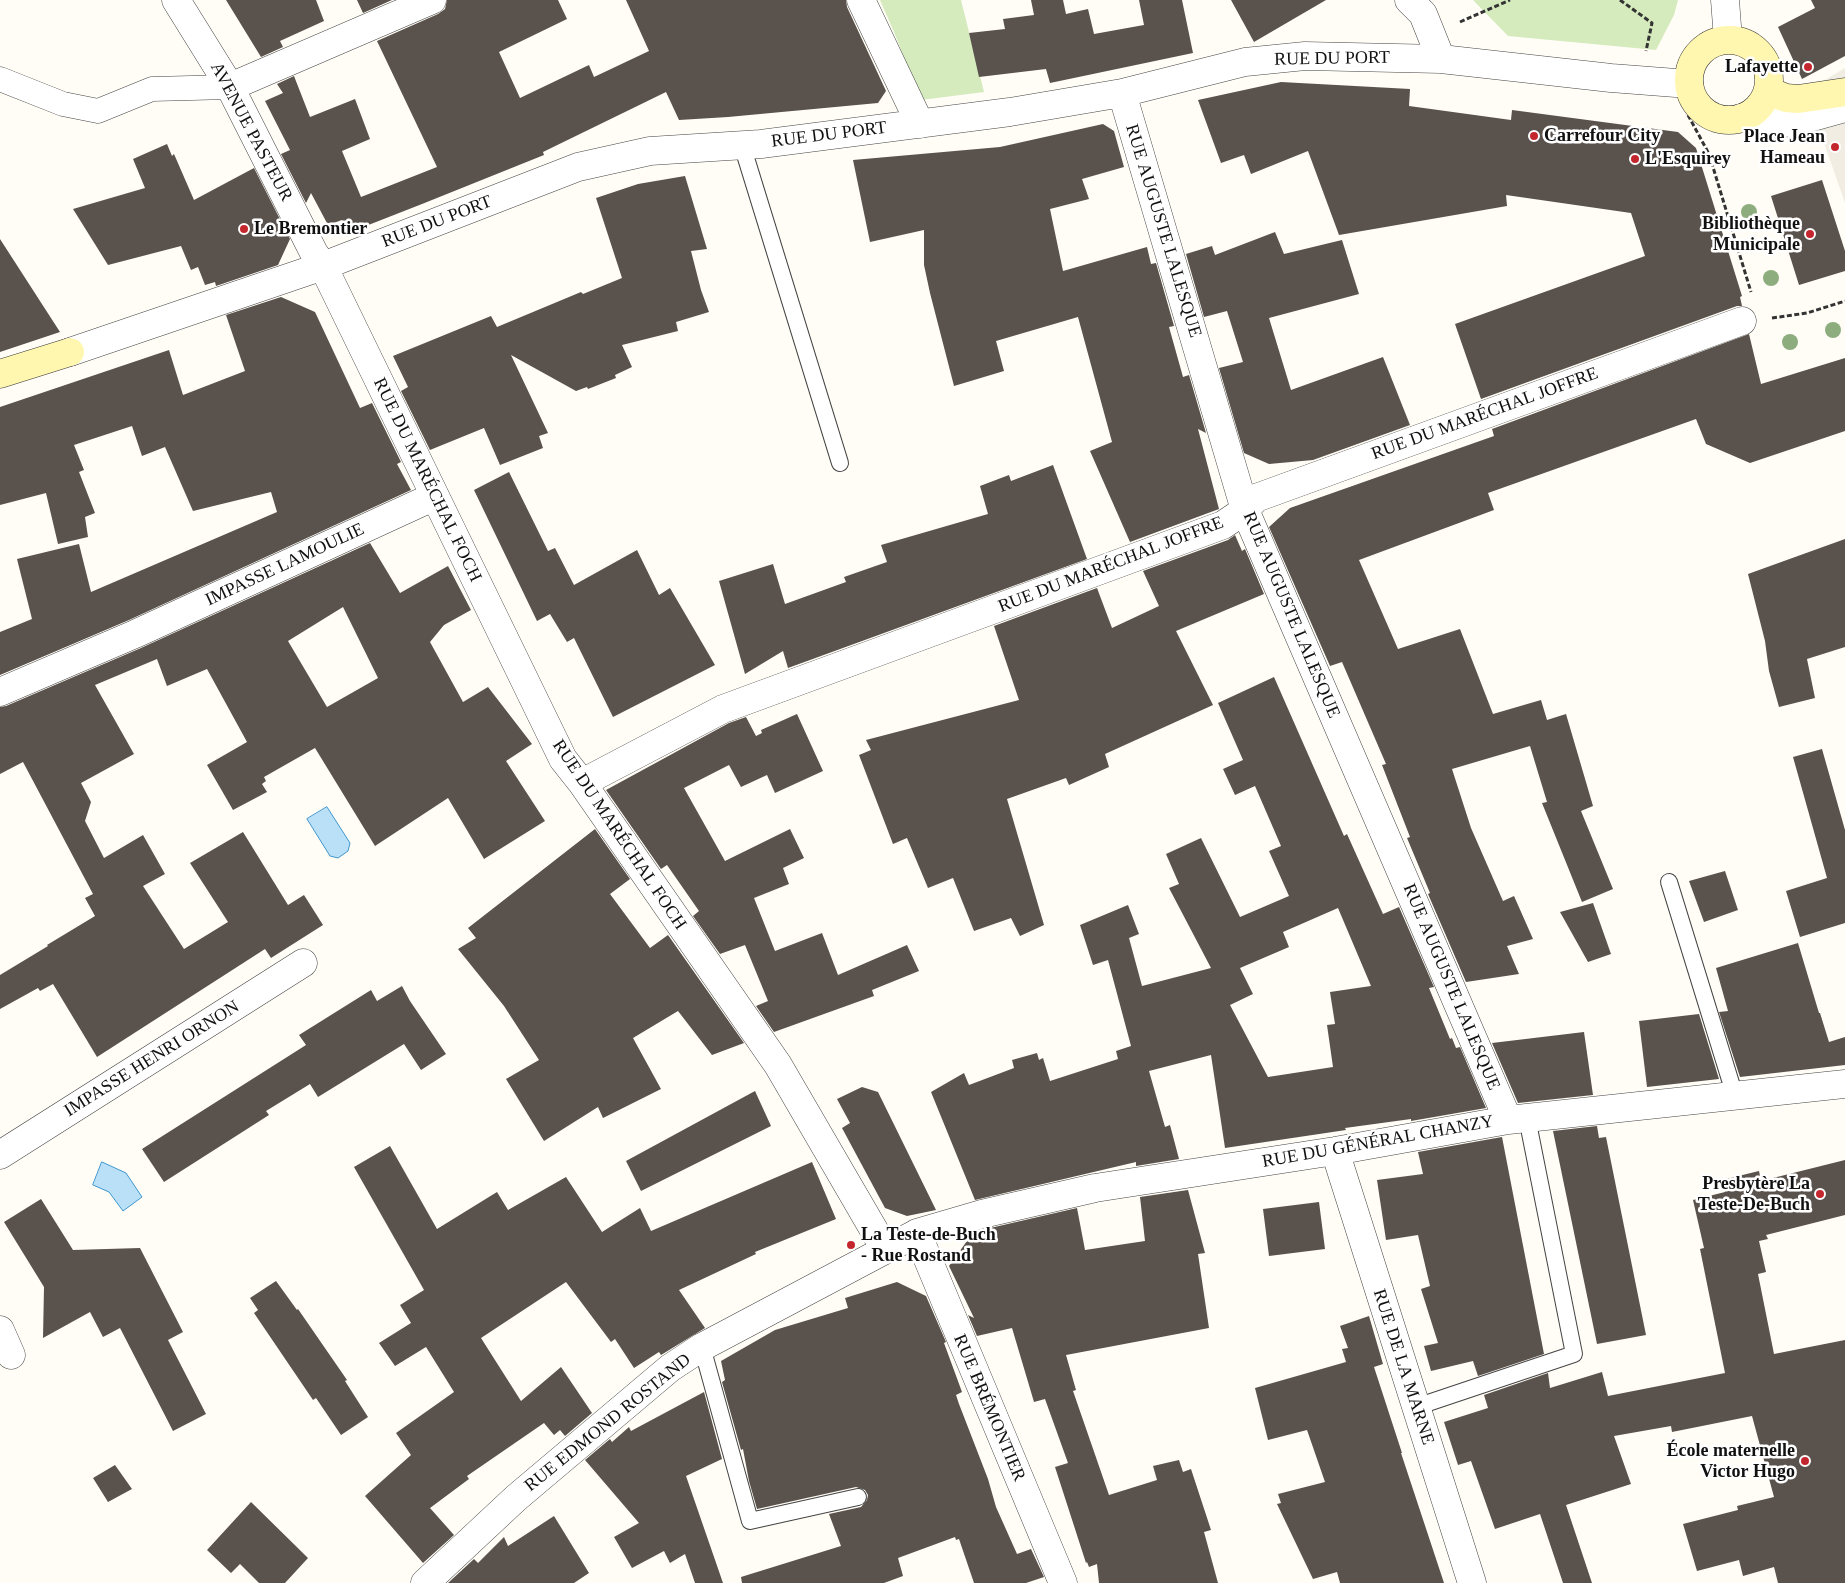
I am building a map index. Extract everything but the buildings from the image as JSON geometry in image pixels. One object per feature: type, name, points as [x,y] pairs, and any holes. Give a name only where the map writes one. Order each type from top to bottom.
[{"type":"main road","points":[[1728,39],[1741,41],[1752,46],[1762,55],[1770,79],[1768,92],[1762,103],[1753,113],[1742,118],[1730,120],[1718,119],[1707,114],[1698,106],[1688,84],[1689,71],[1695,58],[1703,48],[1715,41],[1728,39]]},
{"type":"main road","points":[[1768,92],[1786,98],[1798,99],[1845,92]]},
{"type":"main road","name":"RUE DU PORT","points":[[0,374],[70,352]]},
{"type":"street","name":"AVENUE PASTEUR","points":[[176,0],[230,87],[314,253],[323,266]]},
{"type":"street","points":[[0,78],[63,104],[98,111],[152,89],[230,87],[432,0]]},
{"type":"street","points":[[861,0],[920,124]]},
{"type":"street","points":[[1408,0],[1423,14],[1436,47]]},
{"type":"street","points":[[1725,0],[1728,39]]},
{"type":"street","name":"RUE DU PORT","points":[[70,352],[323,266],[578,167],[650,151],[742,145],[1010,112],[1122,93],[1245,62],[1436,47],[1639,80],[1688,84]]},
{"type":"street","name":"RUE AUGUSTE LALESQUE","points":[[1122,93],[1246,510],[1517,1119]]},
{"type":"street","points":[[1742,118],[1791,123],[1845,108]]},
{"type":"street","name":"RUE DU MARÉCHAL FOCH","points":[[323,266],[563,759],[582,783],[778,1065],[885,1249]]},
{"type":"street","name":"RUE DU MARÉCHAL JOFFRE","points":[[582,783],[723,710],[1223,525],[1246,510],[1256,498],[1750,320]]},
{"type":"street","name":"IMPASSE LAMOULIE","points":[[0,692],[136,634],[435,496]]},
{"type":"street","name":"IMPASSE HENRI ORNON","points":[[0,1155],[303,963]]},
{"type":"street","name":"RUE DU GÉNÉRAL CHANZY","points":[[917,1233],[982,1214],[1095,1188],[1335,1151],[1517,1119],[1845,1084]]},
{"type":"street","name":"RUE DE LA MARNE","points":[[1335,1151],[1472,1583]]},
{"type":"street","name":"RUE EDMOND ROSTAND","points":[[425,1583],[516,1498],[670,1368],[702,1347],[917,1233]]},
{"type":"street","name":"RUE BRÉMONTIER","points":[[917,1233],[1063,1583]]},
{"type":"lane","points":[[742,145],[840,463]]},
{"type":"lane","points":[[1669,882],[1735,1096]]},
{"type":"lane","points":[[1416,1407],[1574,1354],[1517,1119]]},
{"type":"lane","points":[[702,1347],[750,1521],[858,1497]]},
{"type":"path","points":[[1436,47],[1510,0]]},
{"type":"path","points":[[1620,0],[1652,23],[1639,80]]},
{"type":"path","points":[[1686,111],[1708,154],[1750,320],[1807,313],[1845,301]]},
{"type":"green space","points":[[880,0],[961,0],[984,92],[921,100]]},
{"type":"green space","points":[[1473,0],[1678,0],[1674,15],[1656,50],[1508,36]]},
{"type":"shaded area","name":"Place Jean Hameau","points":[[1845,68],[1845,203],[1806,91]]},
{"type":"water","points":[[327,807],[350,843],[348,851],[338,858],[330,856],[307,819]]},
{"type":"water","points":[[102,1162],[126,1173],[142,1197],[123,1211],[109,1192],[93,1185]]},
{"type":"place","name":"Lafayette","points":[[1808,67]]},
{"type":"place","name":"Carrefour City","points":[[1534,136]]},
{"type":"place","name":"Place Jean Hameau","points":[[1835,147]]},
{"type":"place","name":"L'Esquirey","points":[[1635,159]]},
{"type":"place","name":"Le Bremontier","points":[[244,229]]},
{"type":"place","name":"Bibliothèque Municipale","points":[[1810,234]]},
{"type":"place","name":"Presbytère La Teste-De-Buch","points":[[1820,1194]]},
{"type":"place","name":"La Teste-de-Buch - Rue Rostand","points":[[851,1245]]},
{"type":"place","name":"École maternelle Victor Hugo","points":[[1805,1461]]}]
